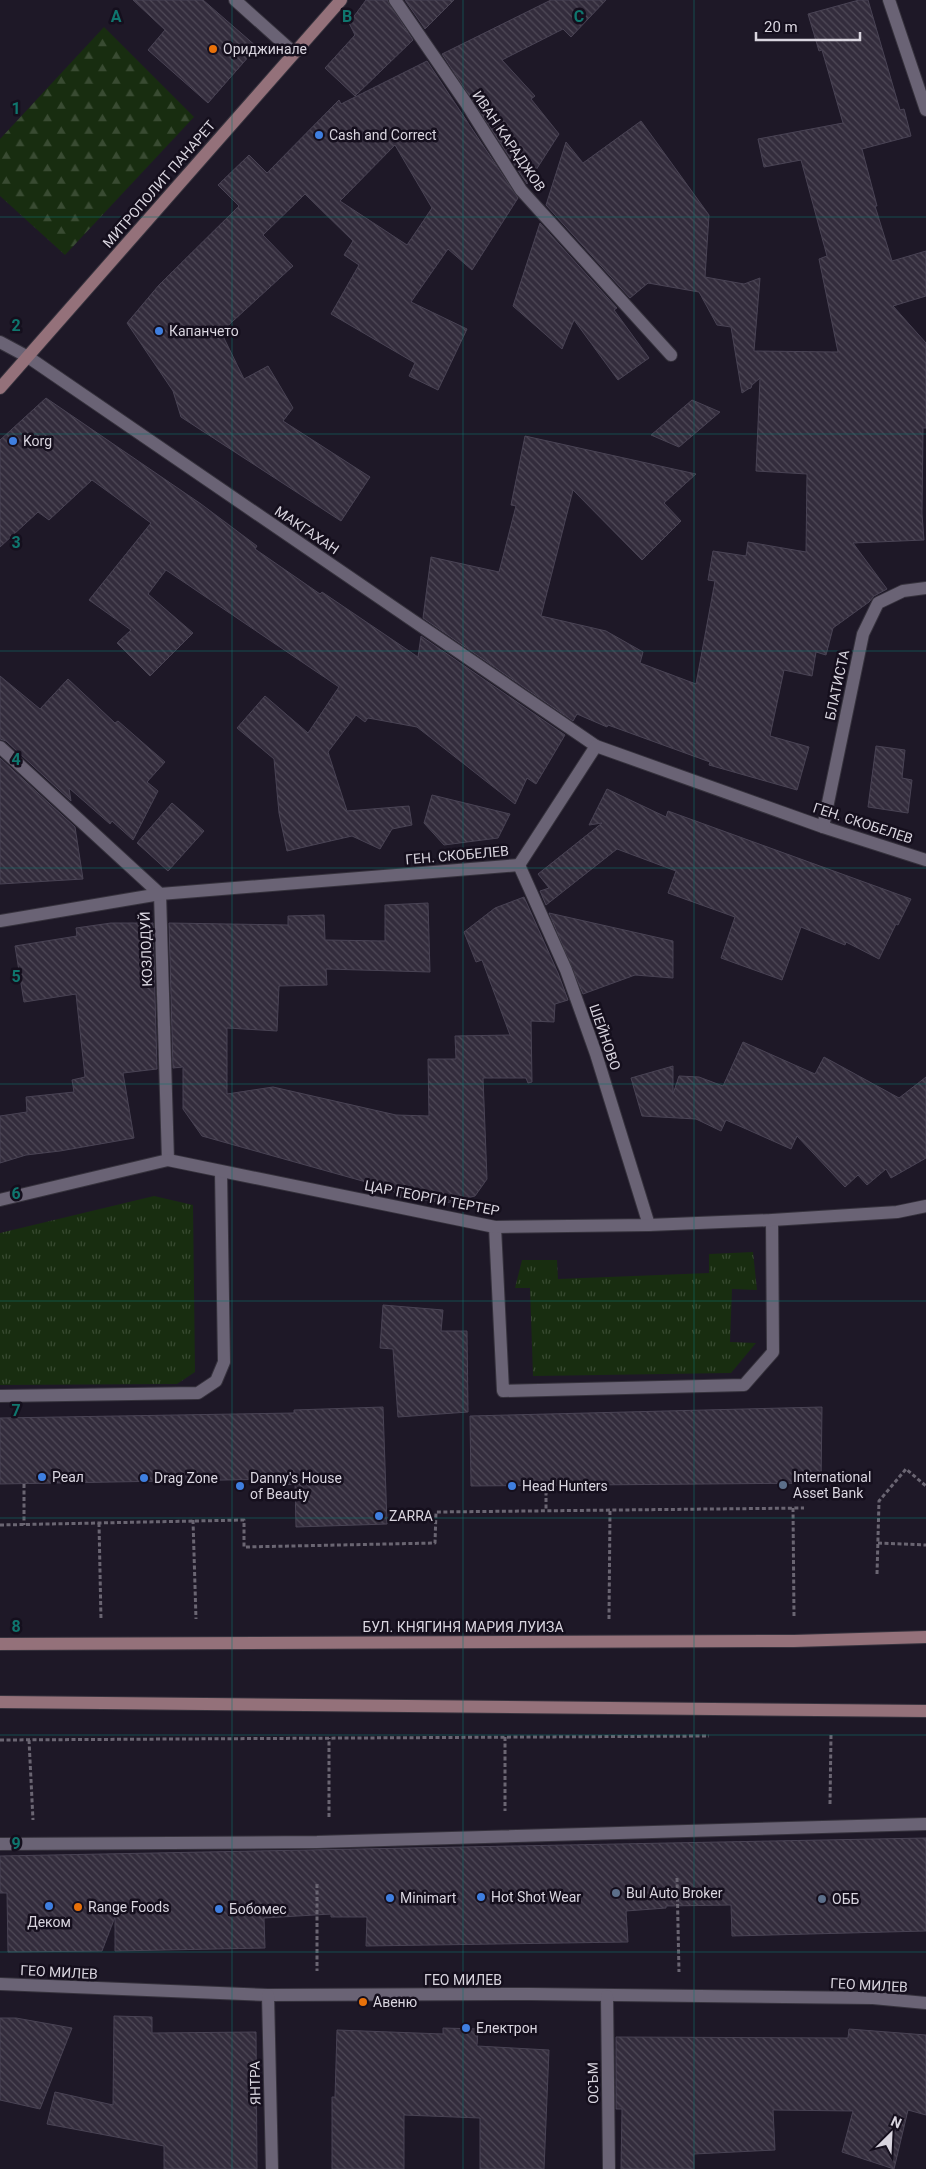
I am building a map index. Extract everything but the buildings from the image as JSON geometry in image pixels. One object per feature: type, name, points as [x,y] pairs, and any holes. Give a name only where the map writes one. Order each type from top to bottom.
[{"type":"main road","name":"МИТРОПОЛИТ ПАНАРЕТ","points":[[0,388],[341,0]]},
{"type":"main road","name":"БУЛ. КНЯГИНЯ МАРИЯ ЛУИЗА","points":[[0,1644],[794,1641],[926,1637]]},
{"type":"main road","points":[[0,1702],[926,1712]]},
{"type":"street","points":[[235,0],[294,52]]},
{"type":"street","name":"ИВАН КАРАДЖОВ","points":[[395,0],[466,103],[521,190],[671,355]]},
{"type":"street","points":[[890,0],[926,110]]},
{"type":"street","name":"МАКГАХАН","points":[[0,342],[28,357],[596,746]]},
{"type":"street","name":"БЛАТИСТА","points":[[823,827],[863,634],[878,603],[903,591],[926,588]]},
{"type":"street","name":"ГЕН. СКОБЕЛЕВ","points":[[0,922],[160,894],[519,864],[596,746],[823,827],[926,860]]},
{"type":"street","name":"КОЗЛОДУЙ","points":[[0,747],[160,894],[168,1160]]},
{"type":"street","name":"ШЕЙНОВО","points":[[519,864],[566,970],[596,1054],[649,1225]]},
{"type":"street","name":"ЦАР ГЕОРГИ ТЕРТЕР","points":[[0,1200],[168,1160],[495,1227],[649,1225],[772,1220],[897,1212],[926,1206]]},
{"type":"street","points":[[0,1396],[198,1393],[216,1381],[224,1362],[221,1172]]},
{"type":"street","points":[[495,1227],[503,1391],[744,1385],[773,1352],[772,1220]]},
{"type":"street","points":[[0,1844],[329,1841],[926,1824]]},
{"type":"street","name":"ГЕО МИЛЕВ","points":[[0,1984],[268,1995],[873,1998],[926,2003]]},
{"type":"street","name":"ЯНТРА","points":[[268,1995],[272,2169]]},
{"type":"street","name":"ОСЪМ","points":[[607,1996],[609,2169]]},
{"type":"path","points":[[877,1574],[879,1500],[906,1469],[926,1486]]},
{"type":"path","points":[[24,1484],[24,1525]]},
{"type":"path","points":[[546,1485],[546,1511]]},
{"type":"path","points":[[793,1508],[794,1618]]},
{"type":"path","points":[[0,1525],[244,1520],[244,1547],[434,1543],[436,1512],[804,1508]]},
{"type":"path","points":[[609,1619],[610,1510]]},
{"type":"path","points":[[193,1520],[196,1622]]},
{"type":"path","points":[[99,1523],[101,1623]]},
{"type":"path","points":[[878,1543],[926,1545]]},
{"type":"path","points":[[829,1827],[831,1735],[840,1735]]},
{"type":"path","points":[[0,1740],[712,1736]]},
{"type":"path","points":[[505,1737],[505,1837]]},
{"type":"path","points":[[329,1738],[329,1841]]},
{"type":"path","points":[[29,1740],[34,1844]]},
{"type":"path","points":[[677,1878],[680,1996]]},
{"type":"path","points":[[317,1884],[318,1995]]},
{"type":"green space","points":[[104,27],[194,117],[65,255],[0,196],[0,139]]},
{"type":"green space","points":[[154,1196],[193,1205],[195,1372],[177,1384],[0,1385],[0,1233]]},
{"type":"green space","points":[[753,1252],[757,1290],[732,1289],[730,1342],[756,1343],[731,1373],[533,1376],[530,1288],[515,1288],[522,1260],[557,1260],[558,1279],[709,1273],[709,1254]]},
{"type":"place","name":"Ориджинале","points":[[213,49]]},
{"type":"place","name":"Cash and Correct","points":[[319,135]]},
{"type":"place","name":"Капанчето","points":[[159,331]]},
{"type":"place","name":"Korg","points":[[13,441]]},
{"type":"place","name":"Реал","points":[[42,1477]]},
{"type":"place","name":"Drag Zone","points":[[144,1478]]},
{"type":"place","name":"International Asset Bank","points":[[783,1485]]},
{"type":"place","name":"Danny's House of Beauty","points":[[240,1486]]},
{"type":"place","name":"Head Hunters","points":[[512,1486]]},
{"type":"place","name":"ZARRA","points":[[379,1516]]},
{"type":"place","name":"Bul Auto Broker","points":[[616,1893]]},
{"type":"place","name":"Hot Shot Wear","points":[[481,1897]]},
{"type":"place","name":"Minimart","points":[[390,1898]]},
{"type":"place","name":"ОББ","points":[[822,1899]]},
{"type":"place","name":"Деком","points":[[49,1906]]},
{"type":"place","name":"Range Foods","points":[[78,1907]]},
{"type":"place","name":"Бобомес","points":[[219,1909]]},
{"type":"place","name":"Авеню","points":[[363,2002]]},
{"type":"place","name":"Електрон","points":[[466,2028]]}]
